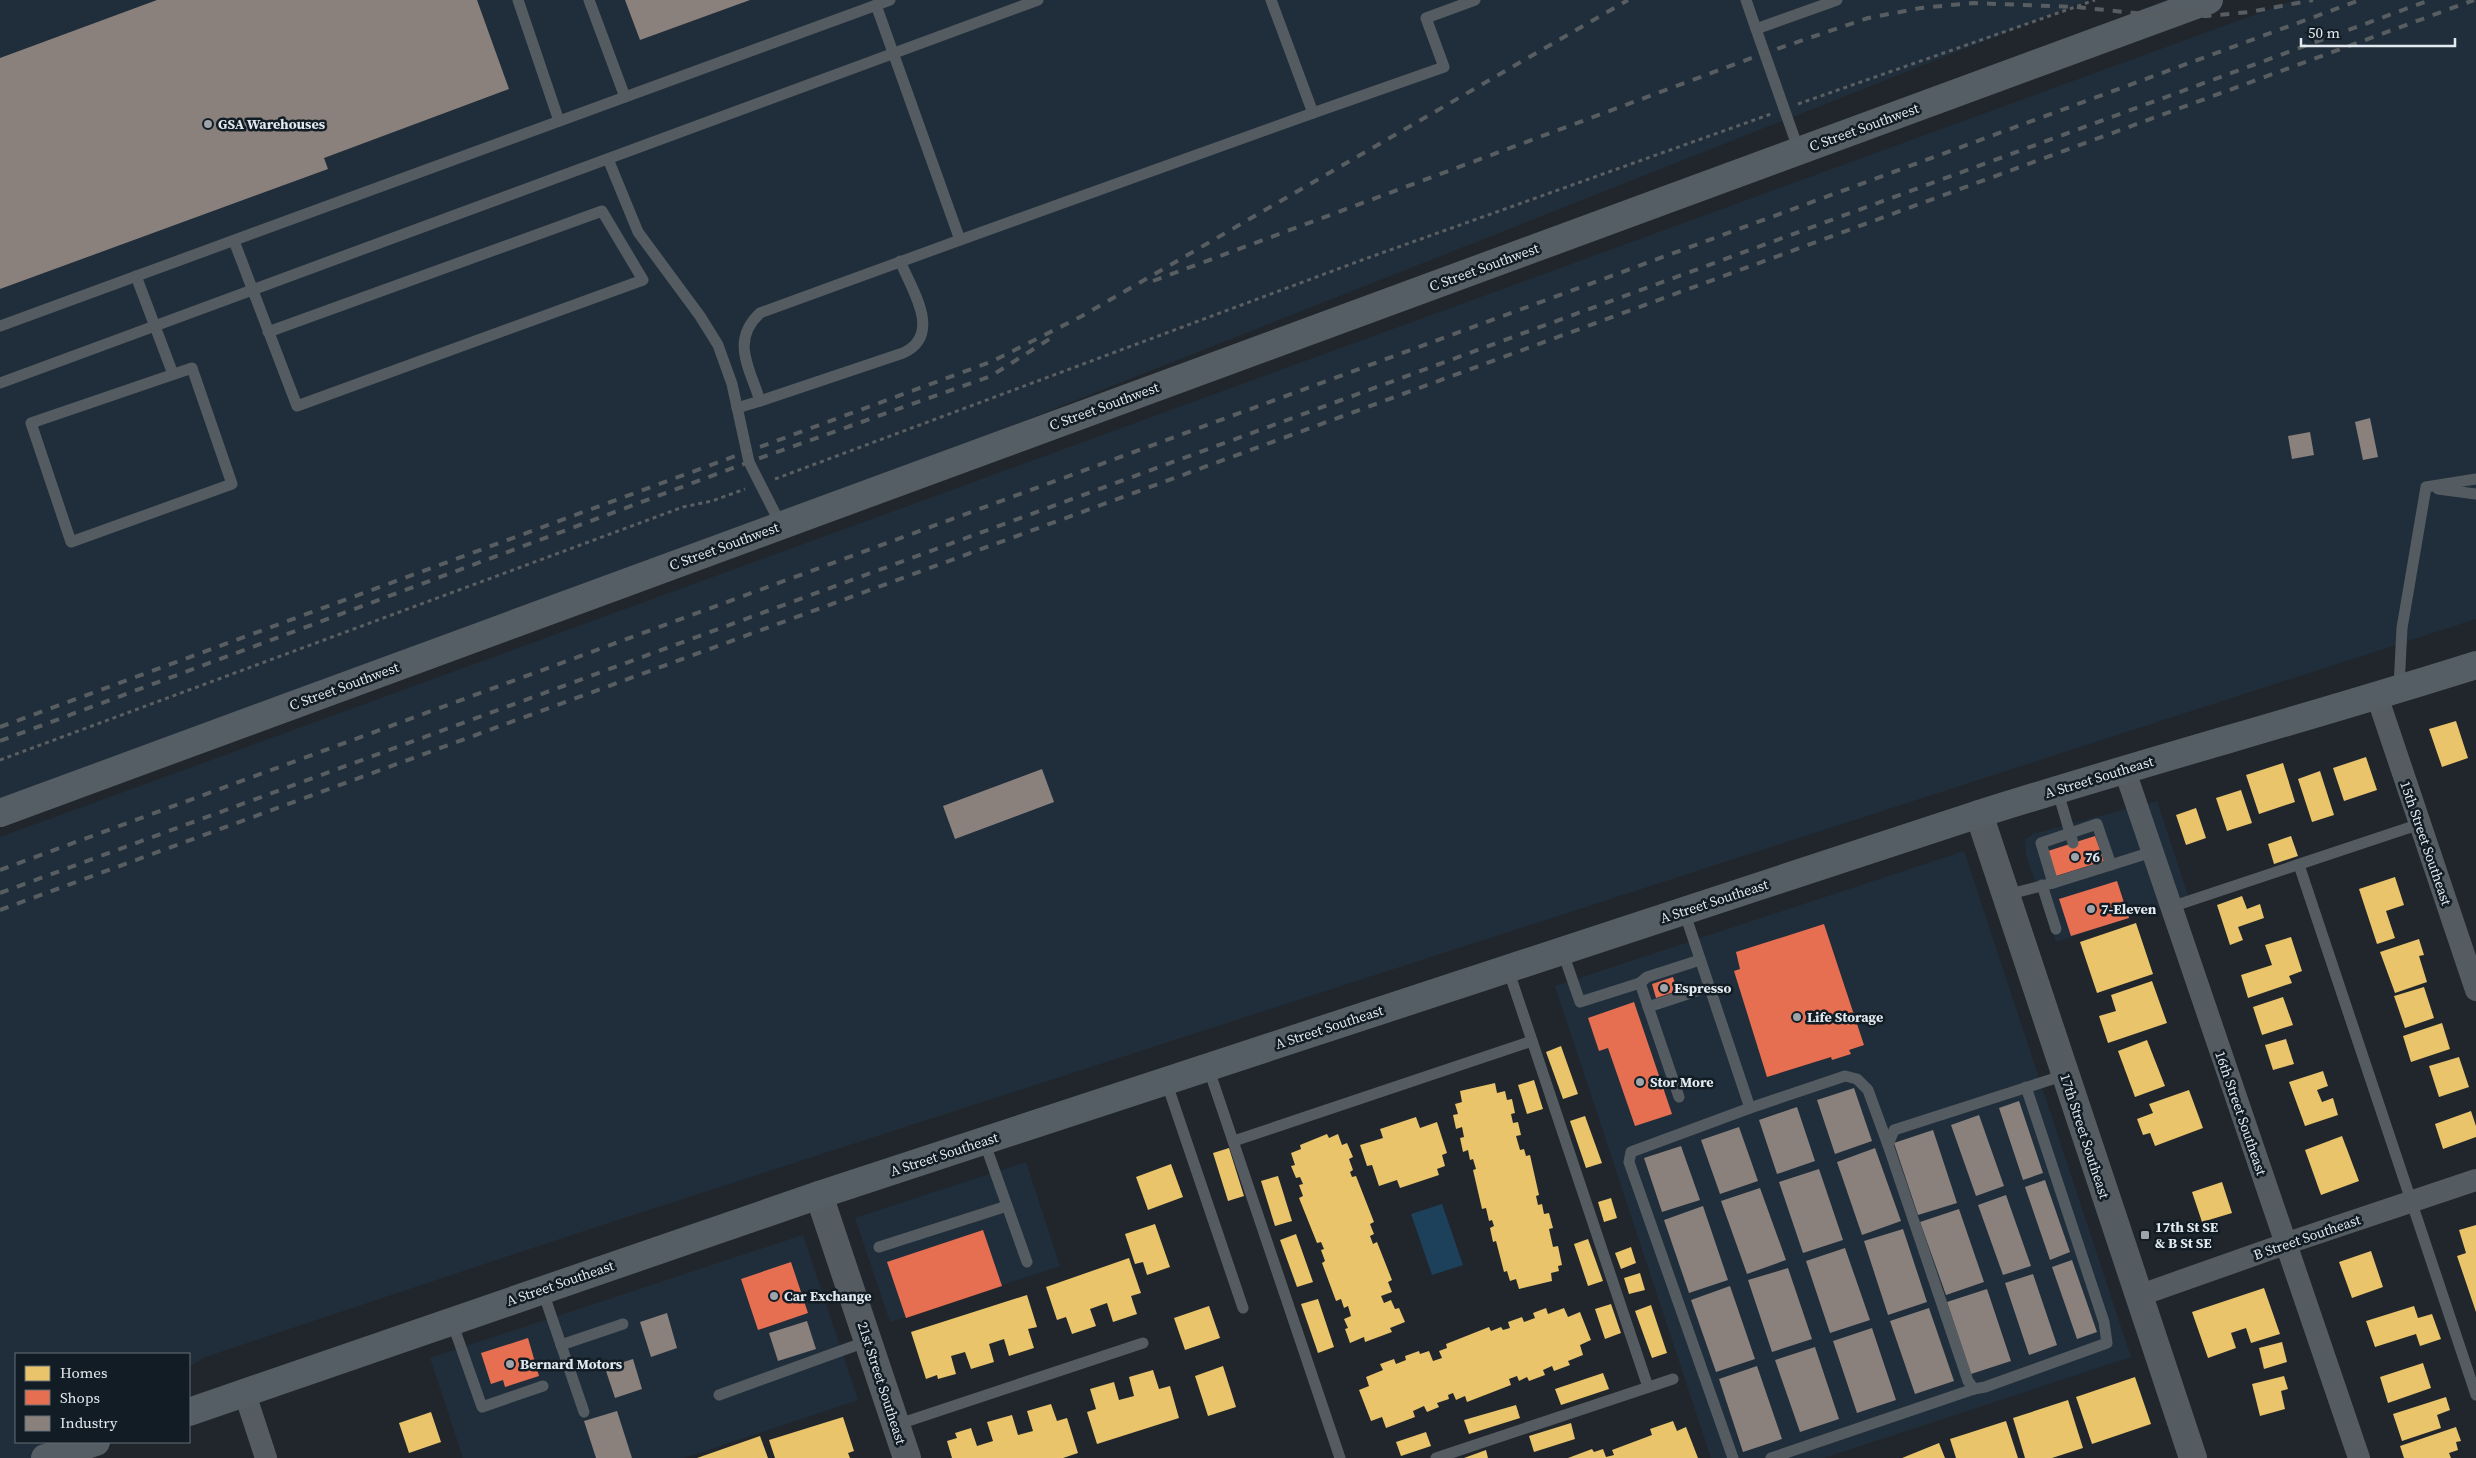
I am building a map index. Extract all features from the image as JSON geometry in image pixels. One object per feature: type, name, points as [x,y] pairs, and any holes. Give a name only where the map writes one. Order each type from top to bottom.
[{"type":"main road","name":"C Street Southwest","points":[[0,813],[2209,0]]},
{"type":"main road","name":"A Street Southeast","points":[[190,1412],[245,1394],[451,1320],[819,1195],[1562,950],[2124,768],[2388,693],[2476,665]]},
{"type":"main road","points":[[45,1458],[93,1443]]},
{"type":"street","name":"15th Street Southeast","points":[[2388,693],[2420,824],[2476,990]]},
{"type":"street","name":"16th Street Southeast","points":[[2124,768],[2359,1458]]},
{"type":"street","name":"17th Street Southeast","points":[[1979,814],[2193,1458]]},
{"type":"street","name":"B Street Southeast","points":[[2138,1296],[2476,1180]]},
{"type":"street","name":"21st Street Southeast","points":[[819,1195],[907,1458]]},
{"type":"street","points":[[245,1394],[266,1458]]},
{"type":"lane","points":[[518,0],[559,121]]},
{"type":"lane","points":[[589,0],[625,97]]},
{"type":"lane","points":[[0,326],[890,0]]},
{"type":"lane","points":[[0,383],[1038,0]]},
{"type":"lane","points":[[1271,0],[1313,113]]},
{"type":"lane","points":[[760,401],[745,358],[743,345],[745,333],[750,322],[760,313],[1444,67],[1426,18],[1476,0]]},
{"type":"lane","points":[[1746,0],[1799,151]]},
{"type":"lane","points":[[1756,29],[1837,0]]},
{"type":"lane","points":[[876,5],[960,240]]},
{"type":"lane","points":[[608,159],[638,232],[700,316],[718,346],[732,384],[749,462],[781,525]]},
{"type":"lane","points":[[234,241],[252,290],[296,406],[642,280],[602,211],[268,332]]},
{"type":"lane","points":[[738,408],[903,353],[919,342],[923,334],[922,315],[900,262]]},
{"type":"lane","points":[[136,276],[173,374]]},
{"type":"lane","points":[[192,368],[232,484],[71,542],[31,423],[173,374],[192,368]]},
{"type":"lane","points":[[2426,487],[2476,479]]},
{"type":"lane","points":[[2426,487],[2476,494]]},
{"type":"lane","points":[[2388,693],[2402,628],[2426,487]]},
{"type":"lane","points":[[2057,789],[2072,838]]},
{"type":"lane","points":[[2056,929],[2040,843],[2072,838],[2097,824],[2111,865]]},
{"type":"lane","points":[[2171,907],[2420,824]]},
{"type":"lane","points":[[2006,895],[2048,884],[2082,871],[2111,865],[2152,852]]},
{"type":"lane","points":[[2299,865],[2476,1395]]},
{"type":"lane","points":[[1684,911],[1750,1108]]},
{"type":"lane","points":[[1562,950],[1580,1002],[1640,983],[1647,977],[1700,960]]},
{"type":"lane","points":[[1508,968],[1648,1387]]},
{"type":"lane","points":[[1640,983],[1679,1097]]},
{"type":"lane","points":[[1648,1007],[1709,987]]},
{"type":"lane","points":[[1234,1141],[1532,1041]]},
{"type":"lane","points":[[1208,1066],[1340,1458]]},
{"type":"lane","points":[[1888,1145],[1894,1130],[2065,1075]]},
{"type":"lane","points":[[1732,1458],[1630,1162],[1631,1152],[1750,1108],[1845,1076],[1857,1079],[1868,1090],[1968,1381],[1974,1389]]},
{"type":"lane","points":[[1166,1081],[1243,1308]]},
{"type":"lane","points":[[1771,1458],[1974,1389],[1985,1387],[2107,1343],[2104,1322],[2026,1087]]},
{"type":"lane","points":[[984,1140],[1027,1262]]},
{"type":"lane","points":[[879,1247],[1007,1206]]},
{"type":"lane","points":[[542,1289],[584,1412]]},
{"type":"lane","points":[[451,1320],[482,1407],[544,1386]]},
{"type":"lane","points":[[561,1345],[623,1324]]},
{"type":"lane","points":[[719,1394],[868,1340]]},
{"type":"lane","points":[[896,1425],[1142,1343]]},
{"type":"lane","points":[[1436,1458],[1672,1379]]},
{"type":"path","points":[[1807,101],[2095,0]]},
{"type":"path","points":[[799,470],[1362,260],[1762,117]]},
{"type":"path","points":[[0,760],[675,510],[728,496]]},
{"type":"shaded area","points":[[0,0],[2088,0],[0,826]]},
{"type":"shaded area","points":[[2295,0],[2476,0],[2476,619],[590,1229],[205,1357],[190,1366],[190,1353],[15,1353],[15,1443],[66,1443],[41,1458],[0,1458],[0,837]]},
{"type":"shaded area","points":[[2157,801],[2189,898],[2056,942],[2026,855],[2025,840],[2033,834]]},
{"type":"shaded area","points":[[1964,851],[2131,1357],[1824,1458],[1711,1458],[1555,986]]},
{"type":"shaded area","points":[[1026,1162],[1060,1266],[890,1322],[855,1218]]},
{"type":"shaded area","points":[[1442,1204],[1463,1265],[1432,1275],[1411,1214]]},
{"type":"shaded area","points":[[803,1235],[858,1400],[684,1458],[463,1458],[430,1358]]},
{"type":"building: Homes","points":[[2456,721],[2468,758],[2442,767],[2429,729]]},
{"type":"building: Homes","points":[[2366,757],[2377,790],[2344,801],[2333,768]]},
{"type":"building: Homes","points":[[2283,763],[2295,802],[2259,814],[2246,775]]},
{"type":"building: Homes","points":[[2320,771],[2334,815],[2312,822],[2298,779]]},
{"type":"building: Homes","points":[[2241,790],[2252,823],[2227,831],[2216,798]]},
{"type":"building: Homes","points":[[2196,808],[2206,838],[2186,845],[2176,815]]},
{"type":"building: Homes","points":[[2291,836],[2298,856],[2274,864],[2268,844]]},
{"type":"building: Homes","points":[[2395,877],[2404,905],[2386,911],[2395,938],[2377,944],[2359,889]]},
{"type":"building: Homes","points":[[2242,896],[2247,909],[2260,904],[2264,918],[2238,927],[2243,940],[2230,945],[2217,905]]},
{"type":"building: Homes","points":[[2136,923],[2153,974],[2097,993],[2080,942]]},
{"type":"building: Homes","points":[[2291,937],[2302,971],[2289,976],[2292,983],[2248,998],[2241,975],[2272,965],[2265,945]]},
{"type":"building: Homes","points":[[2419,939],[2424,955],[2419,956],[2427,982],[2395,993],[2380,952]]},
{"type":"building: Homes","points":[[2152,981],[2167,1023],[2108,1043],[2099,1016],[2116,1011],[2111,995]]},
{"type":"building: Homes","points":[[2424,987],[2434,1018],[2405,1028],[2394,996]]},
{"type":"building: Homes","points":[[2283,997],[2293,1025],[2262,1035],[2253,1007]]},
{"type":"building: Homes","points":[[2442,1023],[2450,1049],[2411,1062],[2403,1036]]},
{"type":"building: Homes","points":[[2286,1039],[2294,1064],[2273,1070],[2265,1045]]},
{"type":"building: Homes","points":[[2147,1040],[2165,1086],[2135,1097],[2118,1051]]},
{"type":"building: Homes","points":[[1561,1046],[1578,1094],[1563,1099],[1546,1052]]},
{"type":"building: Homes","points":[[2459,1057],[2469,1087],[2439,1097],[2429,1066]]},
{"type":"building: Homes","points":[[2323,1071],[2328,1086],[2317,1090],[2322,1102],[2333,1098],[2338,1115],[2305,1126],[2289,1082]]},
{"type":"building: Homes","points":[[1534,1080],[1543,1109],[1527,1114],[1518,1085]]},
{"type":"building: Homes","points":[[1495,1083],[1497,1093],[1505,1091],[1507,1100],[1512,1099],[1515,1113],[1511,1114],[1513,1123],[1518,1122],[1521,1135],[1516,1136],[1520,1150],[1524,1149],[1526,1156],[1530,1155],[1539,1195],[1536,1196],[1538,1205],[1542,1204],[1544,1214],[1549,1213],[1553,1228],[1549,1229],[1553,1247],[1558,1246],[1562,1265],[1558,1266],[1559,1271],[1551,1273],[1552,1281],[1519,1289],[1516,1279],[1510,1281],[1507,1271],[1504,1272],[1496,1241],[1493,1242],[1490,1228],[1494,1226],[1492,1220],[1489,1221],[1486,1208],[1482,1209],[1473,1170],[1476,1169],[1473,1159],[1470,1160],[1468,1150],[1463,1152],[1460,1138],[1464,1137],[1462,1127],[1456,1129],[1453,1115],[1458,1114],[1455,1104],[1462,1102],[1460,1091]]},
{"type":"building: Homes","points":[[2189,1090],[2203,1128],[2155,1146],[2150,1133],[2143,1135],[2137,1119],[2153,1113],[2149,1104]]},
{"type":"building: Homes","points":[[2471,1111],[2476,1126],[2476,1137],[2443,1149],[2435,1124]]},
{"type":"building: Homes","points":[[1585,1116],[1602,1163],[1586,1168],[1570,1121]]},
{"type":"building: Homes","points":[[1416,1117],[1420,1128],[1437,1122],[1447,1153],[1442,1155],[1445,1166],[1437,1169],[1439,1175],[1400,1188],[1397,1180],[1379,1186],[1372,1165],[1367,1166],[1360,1145],[1383,1138],[1380,1129]]},
{"type":"building: Homes","points":[[1327,1134],[1329,1138],[1338,1134],[1342,1145],[1347,1143],[1353,1157],[1349,1159],[1353,1170],[1350,1172],[1352,1177],[1356,1176],[1374,1222],[1370,1224],[1374,1234],[1370,1236],[1373,1244],[1377,1242],[1392,1280],[1388,1282],[1392,1292],[1381,1296],[1384,1303],[1391,1300],[1395,1309],[1399,1308],[1405,1322],[1390,1328],[1392,1332],[1365,1342],[1364,1337],[1350,1343],[1345,1329],[1348,1328],[1344,1319],[1351,1316],[1348,1306],[1344,1308],[1341,1299],[1336,1301],[1322,1263],[1325,1261],[1321,1250],[1324,1249],[1321,1242],[1317,1243],[1299,1198],[1303,1196],[1299,1185],[1303,1184],[1300,1177],[1296,1178],[1291,1166],[1295,1165],[1291,1153],[1301,1149],[1300,1145]]},
{"type":"building: Homes","points":[[2342,1136],[2359,1181],[2321,1195],[2305,1150]]},
{"type":"building: Homes","points":[[1229,1148],[1244,1196],[1228,1201],[1213,1153]]},
{"type":"building: Homes","points":[[1171,1164],[1183,1197],[1148,1210],[1136,1177]]},
{"type":"building: Homes","points":[[1278,1176],[1292,1221],[1275,1226],[1261,1181]]},
{"type":"building: Homes","points":[[2222,1182],[2232,1213],[2202,1222],[2192,1192]]},
{"type":"building: Homes","points":[[1611,1198],[1617,1218],[1604,1222],[1598,1202]]},
{"type":"building: Homes","points":[[1155,1224],[1170,1267],[1147,1275],[1143,1262],[1135,1264],[1125,1234]]},
{"type":"building: Homes","points":[[2476,1225],[2476,1312],[2457,1256],[2466,1253],[2459,1230]]},
{"type":"building: Homes","points":[[1296,1234],[1313,1282],[1297,1287],[1280,1240]]},
{"type":"building: Homes","points":[[1588,1239],[1603,1281],[1588,1286],[1574,1244]]},
{"type":"building: Homes","points":[[1631,1247],[1636,1263],[1621,1269],[1615,1253]]},
{"type":"building: Homes","points":[[2371,1251],[2383,1287],[2352,1298],[2339,1262]]},
{"type":"building: Homes","points":[[1129,1258],[1141,1293],[1131,1296],[1137,1314],[1113,1322],[1107,1303],[1090,1309],[1096,1326],[1072,1334],[1066,1317],[1057,1320],[1046,1287]]},
{"type":"building: Homes","points":[[1640,1273],[1645,1290],[1629,1294],[1624,1278]]},
{"type":"building: Homes","points":[[2264,1288],[2280,1334],[2251,1343],[2246,1328],[2231,1333],[2236,1348],[2208,1358],[2192,1312]]},
{"type":"building: Homes","points":[[1027,1295],[1037,1327],[1028,1329],[1034,1348],[1009,1356],[1004,1339],[989,1344],[994,1362],[971,1369],[965,1352],[951,1356],[956,1374],[938,1379],[937,1375],[926,1379],[911,1332]]},
{"type":"building: Homes","points":[[1318,1299],[1334,1347],[1318,1353],[1301,1304]]},
{"type":"building: Homes","points":[[1611,1304],[1621,1333],[1605,1339],[1595,1309]]},
{"type":"building: Homes","points":[[1651,1305],[1667,1353],[1652,1358],[1635,1311]]},
{"type":"building: Homes","points":[[1209,1306],[1220,1338],[1185,1350],[1174,1318]]},
{"type":"building: Homes","points":[[2414,1306],[2418,1318],[2432,1314],[2441,1339],[2420,1346],[2416,1334],[2375,1347],[2366,1321]]},
{"type":"building: Homes","points":[[1546,1308],[1548,1314],[1564,1308],[1568,1317],[1580,1312],[1591,1340],[1580,1345],[1583,1355],[1568,1361],[1570,1365],[1554,1371],[1552,1366],[1543,1370],[1545,1375],[1529,1381],[1527,1377],[1519,1381],[1517,1376],[1509,1379],[1511,1385],[1467,1402],[1465,1396],[1456,1400],[1453,1393],[1448,1395],[1449,1399],[1437,1403],[1439,1407],[1427,1412],[1424,1406],[1413,1411],[1415,1417],[1386,1428],[1382,1417],[1371,1421],[1359,1390],[1369,1386],[1366,1377],[1383,1370],[1380,1364],[1394,1359],[1396,1364],[1406,1360],[1405,1356],[1419,1351],[1420,1354],[1429,1351],[1433,1361],[1442,1358],[1439,1351],[1447,1348],[1446,1344],[1489,1327],[1491,1331],[1501,1327],[1503,1330],[1510,1328],[1508,1322],[1522,1317],[1524,1322],[1535,1318],[1533,1313]]},
{"type":"building: Homes","points":[[2282,1342],[2287,1362],[2264,1369],[2259,1348]]},
{"type":"building: Homes","points":[[2423,1363],[2431,1388],[2388,1403],[2380,1377]]},
{"type":"building: Homes","points":[[1223,1366],[1236,1407],[1208,1416],[1195,1376]]},
{"type":"building: Homes","points":[[1153,1370],[1159,1389],[1170,1386],[1179,1418],[1097,1444],[1087,1412],[1096,1409],[1090,1389],[1114,1382],[1119,1400],[1134,1396],[1129,1377]]},
{"type":"building: Homes","points":[[1603,1373],[1609,1389],[1561,1405],[1555,1389]]},
{"type":"building: Homes","points":[[2284,1376],[2288,1389],[2281,1391],[2285,1409],[2260,1416],[2252,1384]]},
{"type":"building: Homes","points":[[2135,1377],[2151,1424],[2092,1444],[2076,1397]]},
{"type":"building: Homes","points":[[2446,1397],[2450,1410],[2437,1415],[2441,1428],[2402,1441],[2393,1414]]},
{"type":"building: Homes","points":[[2068,1400],[2083,1448],[2052,1458],[2025,1458],[2013,1418]]},
{"type":"building: Homes","points":[[1051,1404],[1057,1421],[1067,1418],[1078,1453],[1063,1458],[952,1458],[947,1441],[957,1438],[955,1433],[971,1428],[977,1446],[993,1441],[987,1422],[1012,1415],[1018,1435],[1033,1431],[1027,1411]]},
{"type":"building: Homes","points":[[1516,1405],[1520,1418],[1469,1434],[1464,1420]]},
{"type":"building: Homes","points":[[431,1412],[441,1442],[409,1453],[399,1423]]},
{"type":"building: Homes","points":[[843,1417],[854,1451],[848,1453],[850,1458],[775,1458],[769,1440]]},
{"type":"building: Homes","points":[[1673,1421],[1677,1431],[1686,1427],[1698,1458],[1568,1458],[1592,1449],[1594,1452],[1603,1449],[1606,1457],[1614,1455],[1612,1450],[1652,1435],[1650,1429]]},
{"type":"building: Homes","points":[[2006,1421],[2018,1458],[1956,1458],[1950,1439]]},
{"type":"building: Homes","points":[[1571,1423],[1575,1439],[1534,1452],[1529,1436]]},
{"type":"building: Homes","points":[[2456,1427],[2461,1441],[2456,1442],[2458,1450],[2449,1453],[2451,1458],[2404,1458],[2400,1446]]},
{"type":"building: Homes","points":[[1426,1432],[1431,1446],[1401,1456],[1396,1442]]},
{"type":"building: Homes","points":[[760,1436],[768,1458],[697,1458]]},
{"type":"building: Homes","points":[[1939,1443],[1945,1458],[1902,1458]]},
{"type":"building: Homes","points":[[1486,1450],[1488,1458],[1464,1458]]},
{"type":"building: Shops","points":[[2095,836],[2104,861],[2056,876],[2048,851]]},
{"type":"building: Shops","points":[[2117,881],[2129,918],[2071,936],[2059,899]]},
{"type":"building: Shops","points":[[1824,924],[1864,1045],[1849,1050],[1851,1054],[1832,1060],[1831,1057],[1767,1077],[1734,971],[1740,969],[1736,952]]},
{"type":"building: Shops","name":"Espresso","points":[[1673,977],[1677,991],[1656,998],[1652,984]]},
{"type":"building: Shops","name":"Stor More","points":[[1634,1002],[1672,1114],[1635,1126],[1608,1048],[1599,1051],[1588,1018]]},
{"type":"building: Shops","points":[[983,1230],[1002,1286],[906,1318],[887,1262]]},
{"type":"building: Shops","name":"Car Exchange","points":[[791,1262],[808,1313],[758,1330],[741,1279]]},
{"type":"building: Shops","name":"Bernard Motors","points":[[528,1338],[539,1376],[505,1387],[503,1380],[491,1384],[481,1353]]},
{"type":"building: Industry","name":"GSA Warehouses","points":[[157,0],[477,0],[509,89],[324,158],[328,169],[0,289],[0,58]]},
{"type":"building: Industry","points":[[625,0],[750,0],[640,40]]},
{"type":"building: Industry","points":[[2370,418],[2378,457],[2363,460],[2355,422]]},
{"type":"building: Industry","points":[[2310,432],[2314,455],[2292,459],[2288,436]]},
{"type":"building: Industry","points":[[1042,769],[1054,802],[955,839],[943,806]]},
{"type":"building: Industry","points":[[1854,1088],[1872,1141],[1835,1154],[1817,1100]]},
{"type":"building: Industry","points":[[2019,1101],[2043,1173],[2023,1180],[1999,1108]]},
{"type":"building: Industry","points":[[1797,1107],[1815,1161],[1777,1174],[1759,1120]]},
{"type":"building: Industry","points":[[1979,1115],[2004,1186],[1976,1196],[1951,1125]]},
{"type":"building: Industry","points":[[1739,1127],[1758,1181],[1720,1194],[1701,1140]]},
{"type":"building: Industry","points":[[1933,1130],[1957,1203],[1918,1215],[1894,1143]]},
{"type":"building: Industry","points":[[1681,1146],[1700,1200],[1662,1212],[1644,1158]]},
{"type":"building: Industry","points":[[1875,1148],[1901,1221],[1862,1235],[1837,1162]]},
{"type":"building: Industry","points":[[1819,1169],[1843,1240],[1803,1253],[1779,1182]]},
{"type":"building: Industry","points":[[2045,1180],[2070,1252],[2050,1260],[2025,1187]]},
{"type":"building: Industry","points":[[1760,1188],[1786,1260],[1747,1274],[1721,1201]]},
{"type":"building: Industry","points":[[2006,1195],[2031,1266],[2003,1275],[1978,1205]]},
{"type":"building: Industry","points":[[1703,1206],[1728,1280],[1689,1293],[1664,1220]]},
{"type":"building: Industry","points":[[1959,1209],[1984,1282],[1946,1295],[1920,1222]]},
{"type":"building: Industry","points":[[1903,1229],[1927,1302],[1888,1315],[1864,1241]]},
{"type":"building: Industry","points":[[1845,1248],[1870,1320],[1830,1333],[1806,1261]]},
{"type":"building: Industry","points":[[2072,1260],[2097,1332],[2077,1339],[2052,1267]]},
{"type":"building: Industry","points":[[1788,1268],[1812,1339],[1772,1352],[1748,1280]]},
{"type":"building: Industry","points":[[2033,1274],[2057,1345],[2029,1355],[2005,1283]]},
{"type":"building: Industry","points":[[1730,1286],[1755,1359],[1716,1372],[1691,1300]]},
{"type":"building: Industry","points":[[1987,1289],[2011,1361],[1971,1374],[1947,1302]]},
{"type":"building: Industry","points":[[1929,1308],[1954,1381],[1915,1394],[1890,1321]]},
{"type":"building: Industry","points":[[667,1313],[677,1348],[651,1357],[640,1322]]},
{"type":"building: Industry","points":[[807,1321],[816,1349],[778,1361],[769,1333]]},
{"type":"building: Industry","points":[[1872,1328],[1896,1400],[1857,1413],[1833,1341]]},
{"type":"building: Industry","points":[[1815,1347],[1839,1419],[1800,1432],[1775,1360]]},
{"type":"building: Industry","points":[[633,1359],[642,1389],[615,1398],[605,1368]]},
{"type":"building: Industry","points":[[1757,1366],[1782,1439],[1743,1452],[1719,1379]]},
{"type":"building: Industry","points":[[617,1411],[632,1458],[596,1458],[584,1421]]},
{"type":"railway","points":[[0,727],[993,361],[1082,316],[1628,0]]},
{"type":"railway","points":[[1153,281],[1765,53],[1868,18],[1921,8],[1973,3],[2076,7],[2164,16],[2207,16],[2250,12],[2313,0]]},
{"type":"railway","points":[[0,870],[2360,0]]},
{"type":"railway","points":[[0,893],[2430,0]]},
{"type":"railway","points":[[0,910],[2474,0]]},
{"type":"railway","points":[[0,741],[749,462],[991,376],[1051,338]]},
{"type":"place","name":"GSA Warehouses","points":[[208,124]]},
{"type":"place","name":"76","points":[[2075,857]]},
{"type":"place","name":"7-Eleven","points":[[2091,909]]},
{"type":"place","name":"Espresso","points":[[1664,988]]},
{"type":"place","name":"Life Storage","points":[[1797,1017]]},
{"type":"place","name":"Stor More","points":[[1640,1082]]},
{"type":"place","name":"17th St SE & B St SE","points":[[2145,1235]]},
{"type":"place","name":"Car Exchange","points":[[774,1296]]},
{"type":"place","name":"Bernard Motors","points":[[510,1364]]}]
